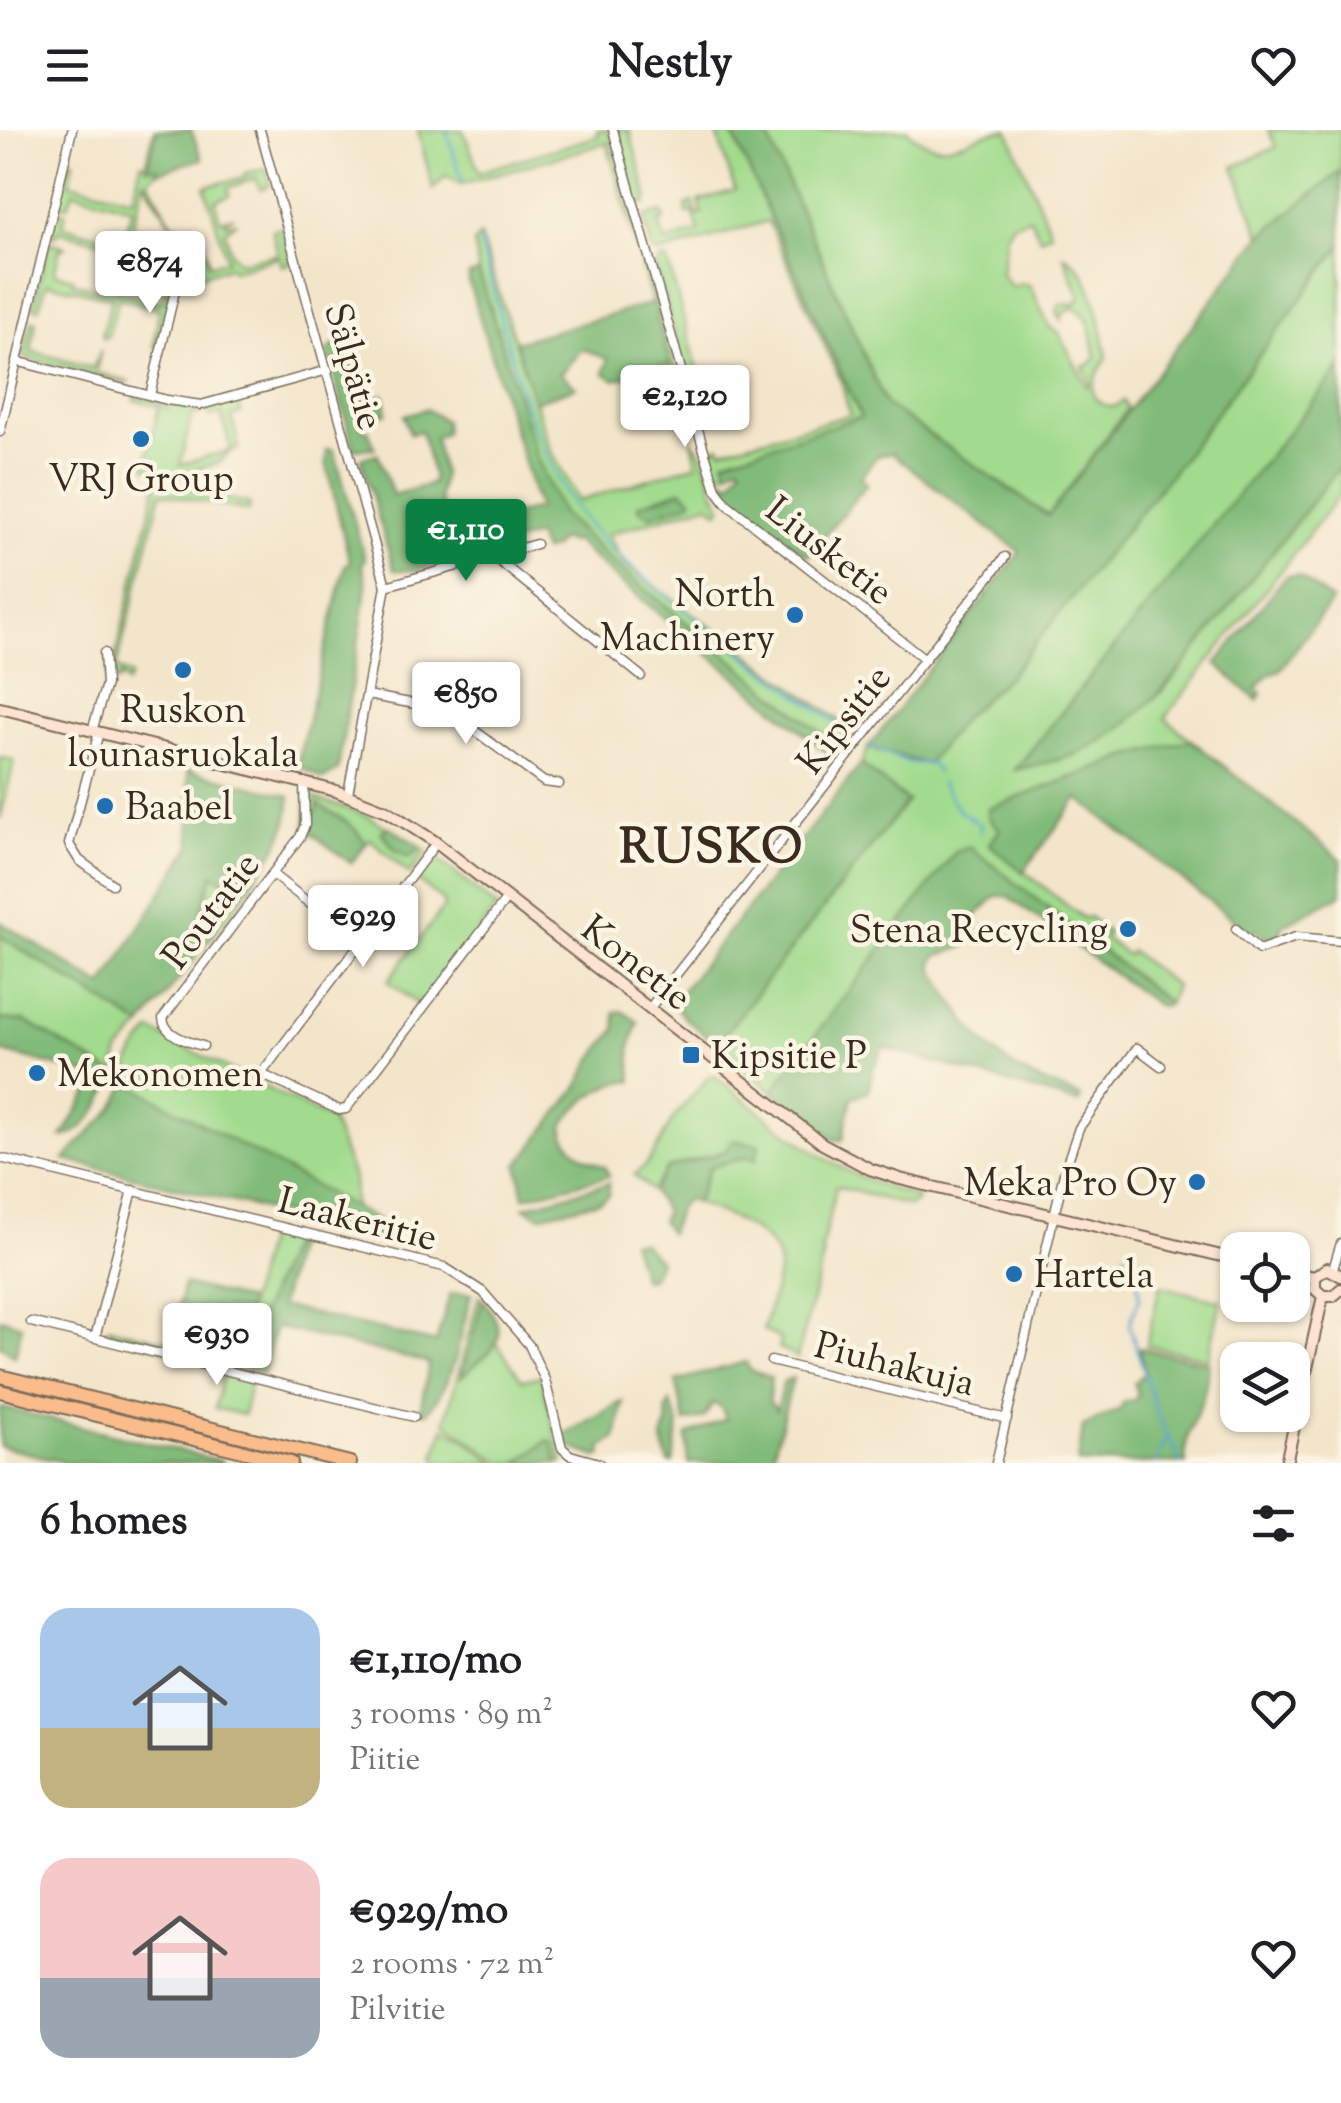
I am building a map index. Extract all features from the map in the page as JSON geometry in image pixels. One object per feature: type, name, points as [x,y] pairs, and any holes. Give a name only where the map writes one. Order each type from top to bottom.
[{"type":"highway","points":[[0,1376],[350,1463]]},
{"type":"highway","points":[[0,1394],[291,1463]]},
{"type":"street","points":[[0,432],[72,130]]},
{"type":"street","name":"Sälpätie","points":[[260,130],[386,586],[348,794]]},
{"type":"street","name":"Liusketie","points":[[613,130],[722,498],[925,659]]},
{"type":"street","points":[[150,395],[186,245]]},
{"type":"street","points":[[16,361],[201,405],[328,370]]},
{"type":"street","points":[[386,586],[536,544]]},
{"type":"street","points":[[494,557],[640,676]]},
{"type":"street","name":"Kipsitie","points":[[649,1009],[1006,558]]},
{"type":"street","points":[[104,653],[106,684],[69,844],[79,860],[112,884]]},
{"type":"street","points":[[368,695],[447,710],[544,782],[558,784]]},
{"type":"street","name":"Konetie","points":[[0,708],[304,782],[348,794],[387,811],[436,843],[844,1157],[900,1180],[1220,1256]]},
{"type":"street","name":"Poutatie","points":[[202,1046],[169,1032],[163,1018],[304,828],[304,782]]},
{"type":"street","points":[[436,843],[260,1074],[341,1111],[349,1106],[507,898]]},
{"type":"street","points":[[272,874],[360,942]]},
{"type":"street","points":[[1236,930],[1258,950],[1296,937],[1341,942]]},
{"type":"street","points":[[996,1463],[1078,1128],[1137,1048],[1161,1066]]},
{"type":"street","name":"Laakeritie","points":[[0,1158],[444,1267],[483,1292],[528,1345],[545,1380],[562,1448],[570,1455],[598,1463]]},
{"type":"street","points":[[95,1338],[132,1190]]},
{"type":"street","points":[[1341,1243],[1337,1272],[1322,1269],[1315,1276],[1315,1289],[1324,1296],[1334,1296],[1341,1290]]},
{"type":"street","points":[[1310,1275],[1315,1276]]},
{"type":"street","points":[[1286,1463],[1324,1296]]},
{"type":"street","points":[[31,1322],[414,1416]]},
{"type":"street","name":"Piuhakuja","points":[[771,1361],[1006,1419]]},
{"type":"green space","points":[[154,130],[147,167],[156,166],[158,172],[148,180],[172,223],[182,231],[183,243],[144,181],[116,290],[162,303],[165,290],[171,292],[156,348],[159,309],[119,298],[104,339],[102,333],[112,298],[47,283],[39,309],[33,307],[49,242],[65,247],[60,249],[54,273],[73,278],[73,283],[101,289],[114,280],[121,255],[116,246],[58,231],[55,236],[50,234],[56,212],[65,212],[63,226],[122,241],[132,208],[73,192],[68,206],[59,205],[69,160],[74,160],[70,183],[133,198]]},
{"type":"green space","points":[[157,130],[191,130],[202,159],[158,172],[156,167],[147,168]]},
{"type":"green space","points":[[418,130],[463,130],[479,172],[598,136],[597,130],[608,130],[693,426],[689,432],[607,143],[461,184],[446,176],[433,189]]},
{"type":"green space","points":[[617,130],[629,130],[648,198],[645,205],[638,204]]},
{"type":"green space","points":[[716,130],[731,130],[861,417],[724,460],[728,471],[715,475],[709,451],[720,446],[722,450],[850,415],[841,381],[768,221],[658,254],[652,251],[644,217],[662,212],[665,220],[659,222],[665,242],[699,232],[693,212],[687,213],[686,205],[693,202],[697,215],[702,214],[699,201],[735,190]]},
{"type":"green space","points":[[731,130],[765,130],[886,405],[1048,516],[1261,236],[1341,171],[1341,245],[1177,466],[1010,675],[965,716],[927,764],[868,748],[1020,552],[891,453],[877,456],[860,478],[867,484],[808,556],[725,492],[720,481],[726,479],[730,484],[742,467],[739,464],[728,471],[724,460],[861,417]]},
{"type":"green space","points":[[765,130],[907,130],[921,141],[946,146],[1008,130],[1051,233],[1040,238],[1030,218],[1013,223],[1006,235],[1001,274],[1012,287],[1020,283],[1030,285],[1050,328],[1058,331],[1087,387],[1090,384],[1083,366],[1096,358],[1088,322],[1073,307],[1061,320],[1057,311],[1060,304],[1076,303],[1080,297],[1064,256],[1075,263],[1095,300],[1107,357],[1095,381],[1094,395],[1104,405],[1114,407],[1123,401],[1127,409],[1049,516],[886,405]]},
{"type":"green space","points":[[1268,130],[1341,130],[1341,171],[1261,236],[1234,167],[1276,147]]},
{"type":"green space","points":[[267,169],[270,186],[261,189],[256,178],[228,188],[230,195],[215,201],[220,220],[234,216],[226,224],[237,222],[225,231],[231,253],[240,262],[278,254],[272,230],[281,228],[291,263],[282,266],[279,257],[233,271],[230,267],[190,278],[199,271],[195,247],[190,242],[192,236],[201,233],[210,265],[227,260],[205,187]]},
{"type":"green space","points":[[480,236],[551,451],[579,501],[697,464],[692,441],[702,454],[722,506],[718,511],[708,504],[608,534],[623,563],[855,732],[856,739],[846,753],[617,566],[561,514],[537,457],[479,272],[474,243]]},
{"type":"green space","points":[[1341,245],[1341,367],[1016,769],[1110,735],[1165,689],[1341,465],[1341,493],[1165,718],[1191,740],[1129,756],[988,809],[989,818],[1000,830],[989,844],[1083,918],[1089,917],[1108,933],[1104,938],[1127,955],[1131,951],[1175,986],[1169,1003],[969,847],[775,1088],[775,1094],[713,1041],[720,1040],[907,801],[861,764],[868,748],[927,763],[965,716],[1010,675],[1177,466]]},
{"type":"green space","points":[[667,259],[708,406],[698,405],[694,399],[656,268],[659,261]]},
{"type":"green space","points":[[479,272],[537,457],[562,514],[617,566],[846,753],[833,757],[575,541],[561,539],[552,549],[543,551],[536,536],[415,571],[394,570],[361,458],[378,454],[393,495],[432,484],[421,431],[410,434],[404,415],[426,409],[445,421],[445,433],[434,438],[443,474],[439,496],[449,534],[538,508],[469,283],[469,275]]},
{"type":"green space","points":[[653,303],[670,364],[615,380],[604,373],[608,359],[583,349],[560,373],[576,387],[534,402],[515,342]]},
{"type":"green space","points":[[32,320],[36,321],[31,351],[93,368],[101,350],[96,372],[129,382],[26,358],[23,352]]},
{"type":"green space","points":[[335,344],[343,344],[349,352],[359,401],[384,395],[387,413],[360,421],[375,448],[354,449],[327,352]]},
{"type":"green space","points":[[1341,367],[1341,465],[1184,665],[1148,704],[1107,737],[1069,757],[1015,770]]},
{"type":"green space","points":[[137,395],[163,401],[163,407],[168,408],[171,403],[199,410],[201,415],[192,414],[180,465],[231,450],[221,414],[211,416],[206,411],[207,407],[238,399],[241,413],[232,417],[239,448],[221,462],[172,478],[171,484],[250,504],[249,511],[161,493],[116,668],[131,676],[127,683],[121,676],[118,681],[107,678],[160,471],[145,467],[159,406],[134,400]]},
{"type":"green space","points":[[327,449],[334,450],[365,559],[362,563],[367,586],[338,770],[323,779],[297,765],[345,565],[350,563],[326,462]]},
{"type":"green space","points":[[681,490],[693,499],[689,503],[650,516],[640,510],[638,505]]},
{"type":"green space","points":[[1286,576],[1299,576],[1332,601],[1280,670],[1269,674],[1257,688],[1261,693],[1257,700],[1216,664]]},
{"type":"green space","points":[[1191,740],[1341,859],[1341,895],[1282,926],[1281,935],[1270,942],[1256,930],[1248,931],[1078,798],[1023,872],[989,844],[1000,830],[989,818],[988,809],[1129,756]]},
{"type":"green space","points":[[0,757],[14,761],[0,819]]},
{"type":"green space","points":[[861,764],[907,801],[720,1040],[713,1041],[683,1017],[673,1002]]},
{"type":"green space","points":[[188,770],[290,796],[289,811],[282,837],[244,895],[213,874],[198,922],[215,933],[142,1026],[0,936],[0,922],[103,986],[191,846]]},
{"type":"green space","points":[[306,795],[366,815],[426,851],[409,874],[370,839],[351,863],[306,829]]},
{"type":"green space","points":[[317,803],[349,824],[366,843],[351,863],[306,829],[309,815],[317,811]]},
{"type":"green space","points":[[389,827],[421,849],[409,857],[396,851],[381,832]]},
{"type":"green space","points":[[970,847],[1169,1003],[1157,1005],[1007,896],[996,896],[976,916],[975,938],[961,948],[936,956],[932,966],[984,1043],[1013,1067],[1081,1097],[1078,1103],[883,1047],[868,1092],[852,1097],[843,1140],[834,1140],[775,1094],[775,1088],[955,852]]},
{"type":"green space","points":[[431,854],[497,907],[421,1007],[388,981],[444,907],[443,901],[413,877]]},
{"type":"green space","points":[[213,873],[244,895],[215,933],[198,922]]},
{"type":"green space","points":[[0,936],[142,1026],[119,1052],[114,1074],[25,1021],[0,1019]]},
{"type":"green space","points":[[622,1011],[638,1022],[630,1048],[632,1082],[613,1084],[593,1095],[563,1126],[572,1147],[605,1167],[609,1176],[524,1197],[518,1165],[578,1087],[592,1060],[616,1029],[615,1012]]},
{"type":"green space","points":[[0,1019],[25,1021],[114,1074],[101,1103],[80,1129],[62,1137],[98,1077],[0,1051]]},
{"type":"green space","points":[[152,1031],[331,1120],[353,1177],[354,1209],[126,1082],[134,1054]]},
{"type":"green space","points":[[710,1076],[832,1163],[917,1197],[909,1206],[836,1186],[821,1252],[824,1253],[797,1358],[779,1348],[780,1339],[763,1330],[777,1276],[774,1250],[744,1224],[696,1203],[710,1167],[746,1157],[726,1151],[667,1168],[652,1191],[634,1175],[647,1163],[676,1115]]},
{"type":"green space","points":[[126,1082],[391,1228],[392,1234],[384,1239],[65,1160],[115,1105]]},
{"type":"green space","points":[[731,1140],[759,1145],[756,1160],[746,1157],[710,1167],[696,1203],[688,1200],[679,1206],[669,1233],[661,1221],[665,1212],[652,1191],[667,1168],[726,1151]]},
{"type":"green space","points":[[609,1183],[609,1195],[600,1201],[540,1216],[524,1207]]},
{"type":"green space","points":[[268,1233],[296,1240],[292,1240],[258,1321],[247,1369],[231,1366]]},
{"type":"green space","points":[[292,1240],[296,1240],[280,1306],[436,1343],[450,1294],[471,1294],[451,1372],[426,1413],[420,1412],[429,1363],[275,1327],[263,1375],[247,1369],[258,1321]]},
{"type":"green space","points":[[631,1241],[642,1242],[659,1261],[652,1277],[643,1280]]},
{"type":"green space","points":[[184,1284],[249,1301],[231,1366],[111,1336],[108,1327],[169,1342]]},
{"type":"green space","points":[[1160,1286],[1220,1301],[1208,1359],[1146,1345]]},
{"type":"green space","points":[[479,1296],[483,1300],[462,1375],[496,1342],[522,1380],[541,1376],[563,1463],[502,1463],[445,1422]]},
{"type":"green space","points":[[483,1300],[493,1314],[499,1334],[491,1350],[461,1377]]},
{"type":"green space","points":[[0,1318],[22,1325],[15,1356],[0,1345]]},
{"type":"green space","points":[[1139,1348],[1209,1363],[1203,1398],[1187,1440],[1186,1463],[1078,1463],[1083,1426],[1122,1408],[1122,1403],[1138,1395],[1134,1383],[1145,1373]]},
{"type":"green space","points":[[746,1362],[750,1370],[771,1378],[769,1401],[776,1410],[784,1381],[793,1378],[771,1463],[688,1463],[687,1435],[726,1419],[722,1408],[713,1403],[704,1418],[685,1422],[676,1381]]},
{"type":"green space","points":[[223,1373],[251,1380],[243,1415],[215,1408]]},
{"type":"green space","points":[[623,1401],[616,1438],[602,1447],[603,1454],[598,1457],[568,1446],[563,1435]]},
{"type":"green space","points":[[670,1402],[679,1424],[673,1463],[669,1463],[663,1443]]},
{"type":"green space","points":[[0,1407],[222,1463],[67,1463],[0,1446]]},
{"type":"green space","points":[[444,1428],[464,1438],[496,1463],[437,1460]]},
{"type":"green space","points":[[552,1441],[558,1463],[517,1463]]},
{"type":"waterway","points":[[446,130],[463,182]]},
{"type":"waterway","points":[[480,241],[531,417],[544,451],[580,514],[605,543],[648,581],[854,735]]},
{"type":"waterway","points":[[868,746],[911,763],[930,763],[938,773]]},
{"type":"waterway","points":[[941,782],[958,810],[981,825],[980,833]]},
{"type":"waterway","points":[[1124,1253],[1136,1273],[1140,1297],[1129,1324],[1157,1414],[1181,1463]]},
{"type":"waterway","points":[[1156,1463],[1167,1437]]},
{"type":"place","name":"VRJ Group","points":[[141,439]]},
{"type":"place","name":"North Machinery","points":[[795,615]]},
{"type":"place","name":"Ruskon lounasruokala","points":[[183,670]]},
{"type":"place","name":"Baabel","points":[[105,806]]},
{"type":"place","name":"Stena Recycling","points":[[1128,929]]},
{"type":"place","name":"Kipsitie P","points":[[691,1055]]},
{"type":"place","name":"Mekonomen","points":[[37,1073]]},
{"type":"place","name":"Meka Pro Oy","points":[[1197,1182]]},
{"type":"place","name":"Hartela","points":[[1014,1274]]},
{"type":"district","name":"RUSKO","points":[[712,845]]}]
